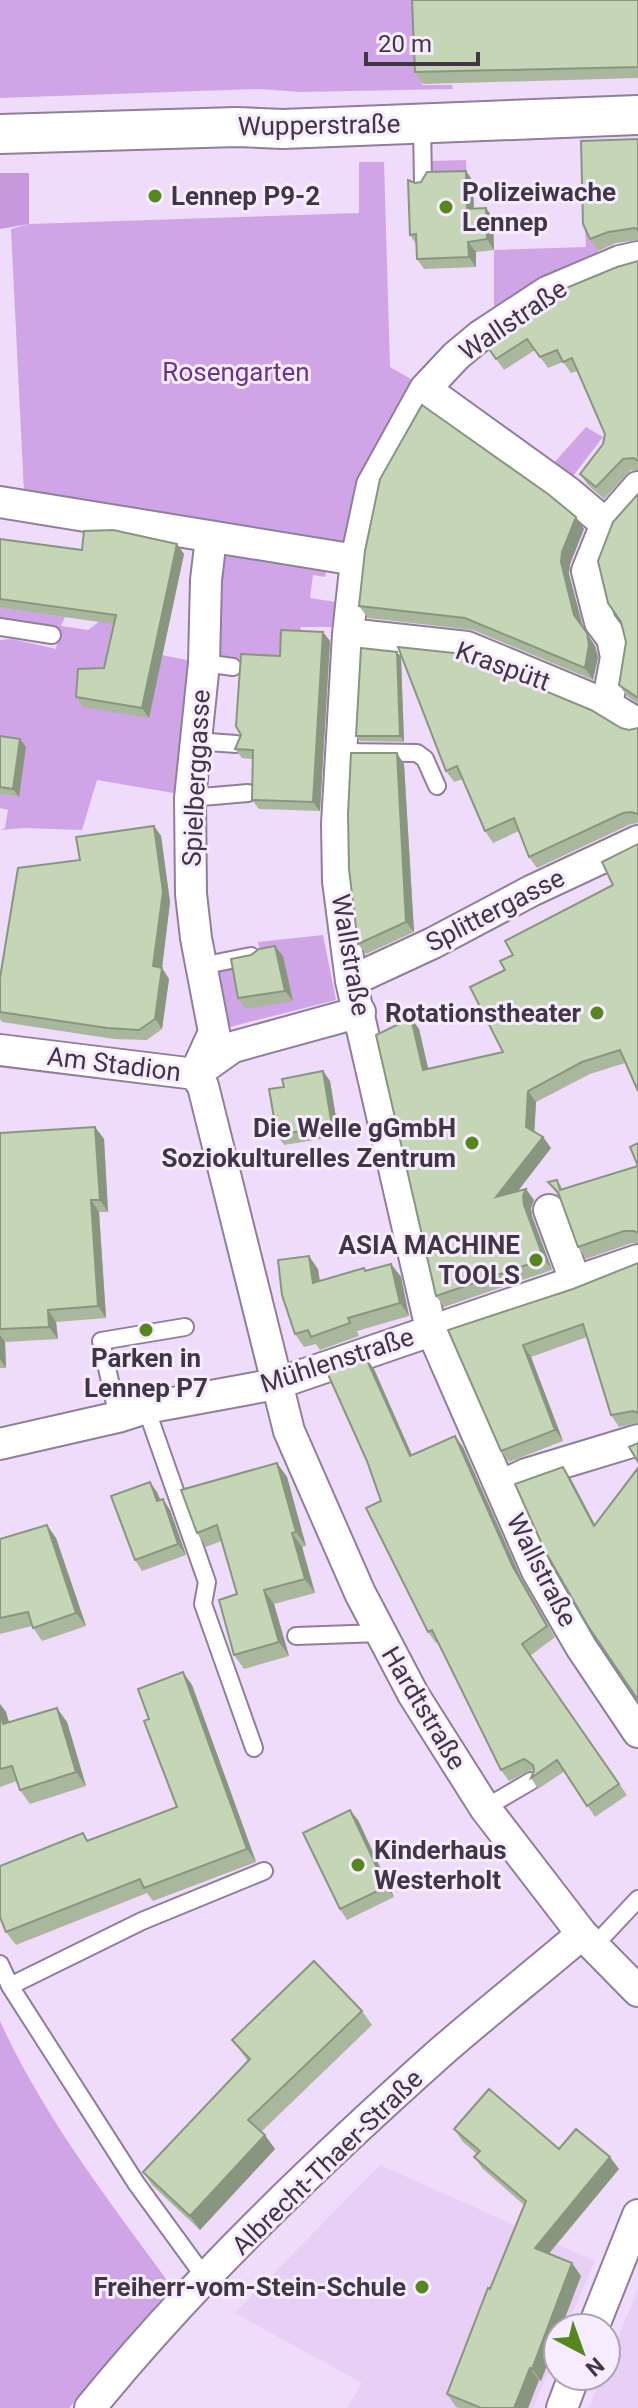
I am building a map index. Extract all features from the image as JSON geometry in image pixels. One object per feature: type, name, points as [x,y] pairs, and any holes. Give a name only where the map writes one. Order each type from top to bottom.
[{"type":"street","name":"Wupperstraße","points":[[0,134],[638,115]]},
{"type":"street","name":"Wallstraße","points":[[638,257],[620,261],[547,292],[480,336],[456,356],[425,389],[372,485],[341,563],[348,634],[337,824],[338,881],[351,981],[431,1329],[537,1571],[581,1647],[638,1732]]},
{"type":"street","points":[[425,389],[572,486],[606,524]]},
{"type":"street","points":[[607,705],[616,657],[612,638],[600,622],[587,571],[606,524],[638,487]]},
{"type":"street","points":[[0,502],[341,563]]},
{"type":"street","name":"Spielberggasse","points":[[195,1074],[214,1032],[191,894],[190,798],[195,741],[218,665],[206,580],[211,538]]},
{"type":"street","name":"Kraspütt","points":[[348,634],[467,647],[607,705],[638,724]]},
{"type":"street","name":"Splittergasse","points":[[351,981],[638,841]]},
{"type":"street","name":"Am Stadion","points":[[0,1050],[195,1074],[233,1047],[360,1012]]},
{"type":"street","points":[[195,1074],[203,1086],[269,1343],[276,1384]]},
{"type":"street","points":[[549,1210],[576,1283]]},
{"type":"street","name":"Mühlenstraße","points":[[0,1444],[132,1412],[276,1384],[638,1260]]},
{"type":"street","name":"Hardtstraße","points":[[276,1384],[295,1445],[337,1544],[380,1633],[446,1749],[485,1808],[587,1941],[638,1991]]},
{"type":"street","points":[[501,1486],[526,1474],[638,1440]]},
{"type":"street","name":"Albrecht-Thaer-Straße","points":[[90,2408],[206,2279],[337,2148],[443,2050],[587,1941]]},
{"type":"street","points":[[599,2312],[638,2215]]},
{"type":"lane","points":[[422,123],[423,183]]},
{"type":"lane","points":[[0,627],[52,635]]},
{"type":"lane","points":[[195,741],[236,744]]},
{"type":"lane","points":[[343,752],[417,753],[425,759],[437,786]]},
{"type":"lane","points":[[190,798],[248,793]]},
{"type":"lane","points":[[201,966],[256,955]]},
{"type":"lane","points":[[185,1327],[101,1341],[207,1582],[203,1604],[254,1748]]},
{"type":"lane","points":[[296,1636],[380,1633]]},
{"type":"lane","points":[[485,1808],[531,1781]]},
{"type":"lane","points":[[10,1986],[142,1921],[264,1871]]},
{"type":"lane","points":[[587,1941],[638,1899]]},
{"type":"lane","points":[[0,1964],[10,1986],[136,2183],[206,2279]]},
{"type":"shaded area","points":[[0,173],[29,173],[29,224],[0,229]]},
{"type":"shaded area","name":"Freiherr-vom-Stein-Schule","points":[[380,2165],[595,2261],[573,2312],[542,2312],[542,2386],[533,2408],[347,2408],[362,2383],[235,2313]]},
{"type":"shaded area","points":[[638,2289],[638,2408],[589,2408],[596,2392],[622,2392],[622,2328]]},
{"type":"green space","points":[[0,0],[419,0],[422,85],[452,85],[453,89],[300,92],[259,89],[0,98]]},
{"type":"green space","points":[[466,160],[467,181],[432,182],[431,161]]},
{"type":"green space","name":"Rosengarten","points":[[359,162],[384,162],[390,367],[416,382],[351,545],[24,493],[11,229],[29,224],[359,213]]},
{"type":"green space","points":[[585,229],[589,229],[601,258],[513,294],[494,309],[494,250],[586,247]]},
{"type":"green space","points":[[586,427],[603,437],[570,480],[552,465]]},
{"type":"green space","points":[[220,552],[326,572],[325,577],[313,575],[310,598],[335,602],[339,579],[341,627],[301,627],[299,639],[287,658],[208,658]]},
{"type":"green space","points":[[0,608],[65,617],[61,626],[88,630],[104,618],[162,655],[196,662],[179,794],[97,780],[82,830],[0,830],[5,828],[8,810],[0,808],[0,794],[19,797],[0,743],[0,640],[12,639],[56,649],[59,632],[0,621]]},
{"type":"green space","points":[[323,935],[336,1000],[222,1029],[211,971],[238,969],[262,960],[258,942]]},
{"type":"green space","points":[[0,2021],[57,2125],[172,2287],[69,2408],[0,2408]]},
{"type":"building","points":[[412,0],[638,0],[638,67],[415,72]]},
{"type":"building","points":[[638,139],[638,230],[608,232],[590,239],[583,224],[581,141]]},
{"type":"building","points":[[466,171],[467,209],[486,208],[487,239],[468,242],[469,257],[417,259],[416,234],[410,235],[408,180],[421,182],[427,172]]},
{"type":"building","points":[[638,261],[638,461],[634,458],[623,459],[596,487],[580,474],[603,444],[605,434],[572,358],[563,362],[557,350],[540,357],[527,339],[496,359],[482,339],[547,296]]},
{"type":"building","points":[[422,405],[576,517],[561,562],[574,615],[587,633],[589,645],[585,668],[465,618],[359,606],[365,551],[380,479]]},
{"type":"building","points":[[638,494],[638,698],[619,685],[626,642],[621,622],[608,603],[598,561],[613,522]]},
{"type":"building","points":[[113,530],[177,544],[142,708],[76,697],[78,669],[104,668],[116,615],[0,599],[0,539],[82,550],[84,531]]},
{"type":"building","points":[[281,630],[323,632],[313,802],[252,800],[253,750],[235,749],[241,735],[236,726],[241,654],[280,656]]},
{"type":"building","points":[[398,647],[454,653],[591,710],[621,728],[638,728],[638,814],[623,813],[529,857],[514,818],[485,831],[457,766],[446,771]]},
{"type":"building","points":[[361,648],[397,652],[400,736],[356,736]]},
{"type":"building","points":[[0,736],[20,739],[13,789],[0,787]]},
{"type":"building","points":[[351,753],[397,753],[406,922],[358,944],[349,869]]},
{"type":"building","points":[[154,826],[163,892],[153,966],[162,968],[155,1019],[139,1030],[0,1012],[0,978],[18,868],[80,860],[76,837]]},
{"type":"building","points":[[638,844],[638,1091],[620,1050],[582,1062],[528,1091],[526,1127],[543,1137],[496,1197],[526,1189],[524,1205],[544,1259],[436,1296],[376,1035],[411,1018],[423,1070],[503,1052],[470,987],[505,970],[500,961],[513,955],[505,941],[613,885],[602,862]]},
{"type":"building","points":[[275,946],[285,991],[238,998],[231,959]]},
{"type":"building","points":[[323,1071],[332,1126],[277,1135],[269,1089],[284,1087],[282,1079]]},
{"type":"building","points":[[95,1127],[100,1200],[91,1200],[98,1306],[48,1310],[49,1327],[0,1329],[0,1133]]},
{"type":"building","points":[[638,1143],[638,1166],[630,1147]]},
{"type":"building","points":[[638,1166],[638,1233],[624,1231],[578,1247],[558,1192],[548,1182],[557,1180],[560,1190]]},
{"type":"building","points":[[309,1256],[313,1283],[364,1268],[365,1271],[391,1264],[400,1303],[348,1318],[350,1323],[311,1337],[308,1330],[295,1334],[282,1295],[278,1260]]},
{"type":"building","points":[[638,1263],[638,1413],[611,1415],[583,1324],[523,1345],[555,1430],[501,1451],[448,1330],[573,1289]]},
{"type":"building","points":[[366,1358],[410,1456],[455,1436],[513,1567],[547,1626],[522,1644],[619,1784],[587,1806],[557,1760],[531,1778],[533,1765],[524,1759],[501,1770],[432,1630],[428,1632],[366,1508],[381,1501],[367,1461],[327,1372]]},
{"type":"building","points":[[638,1443],[638,1462],[629,1447]]},
{"type":"building","points":[[277,1463],[305,1579],[264,1590],[279,1642],[234,1655],[219,1600],[237,1594],[217,1525],[197,1533],[181,1490]]},
{"type":"building","points":[[563,1467],[594,1526],[638,1468],[638,1700],[588,1626],[545,1551],[515,1484]]},
{"type":"building","points":[[150,1482],[157,1501],[163,1499],[178,1544],[135,1560],[111,1496]]},
{"type":"building","points":[[47,1525],[76,1613],[33,1628],[28,1612],[0,1618],[0,1539]]},
{"type":"building","points":[[183,1672],[247,1849],[144,1888],[140,1879],[6,1932],[0,1917],[0,1866],[83,1833],[87,1841],[177,1807],[144,1721],[149,1719],[138,1689]]},
{"type":"building","points":[[57,1708],[76,1772],[20,1790],[12,1766],[0,1769],[0,1712],[3,1724]]},
{"type":"building","points":[[350,1810],[386,1887],[340,1909],[303,1833]]},
{"type":"building","points":[[314,1961],[362,2011],[248,2120],[265,2135],[190,2216],[143,2172],[250,2059],[232,2040]]},
{"type":"building","points":[[489,2089],[559,2149],[576,2129],[610,2157],[535,2248],[572,2263],[554,2312],[542,2312],[542,2342],[514,2408],[481,2408],[447,2394],[526,2201],[474,2157],[480,2151],[454,2129]]},
{"type":"place","name":"Lennep P9-2","points":[[155,196]]},
{"type":"place","name":"Polizeiwache Lennep","points":[[446,207]]},
{"type":"place","name":"Rotationstheater","points":[[597,1013]]},
{"type":"place","name":"Die Welle gGmbH Soziokulturelles Zentrum","points":[[472,1143]]},
{"type":"place","name":"ASIA MACHINE TOOLS","points":[[536,1260]]},
{"type":"place","name":"Parken in Lennep P7","points":[[146,1330]]},
{"type":"place","name":"Kinderhaus Westerholt","points":[[358,1865]]},
{"type":"place","name":"Freiherr-vom-Stein-Schule","points":[[422,2287]]}]
